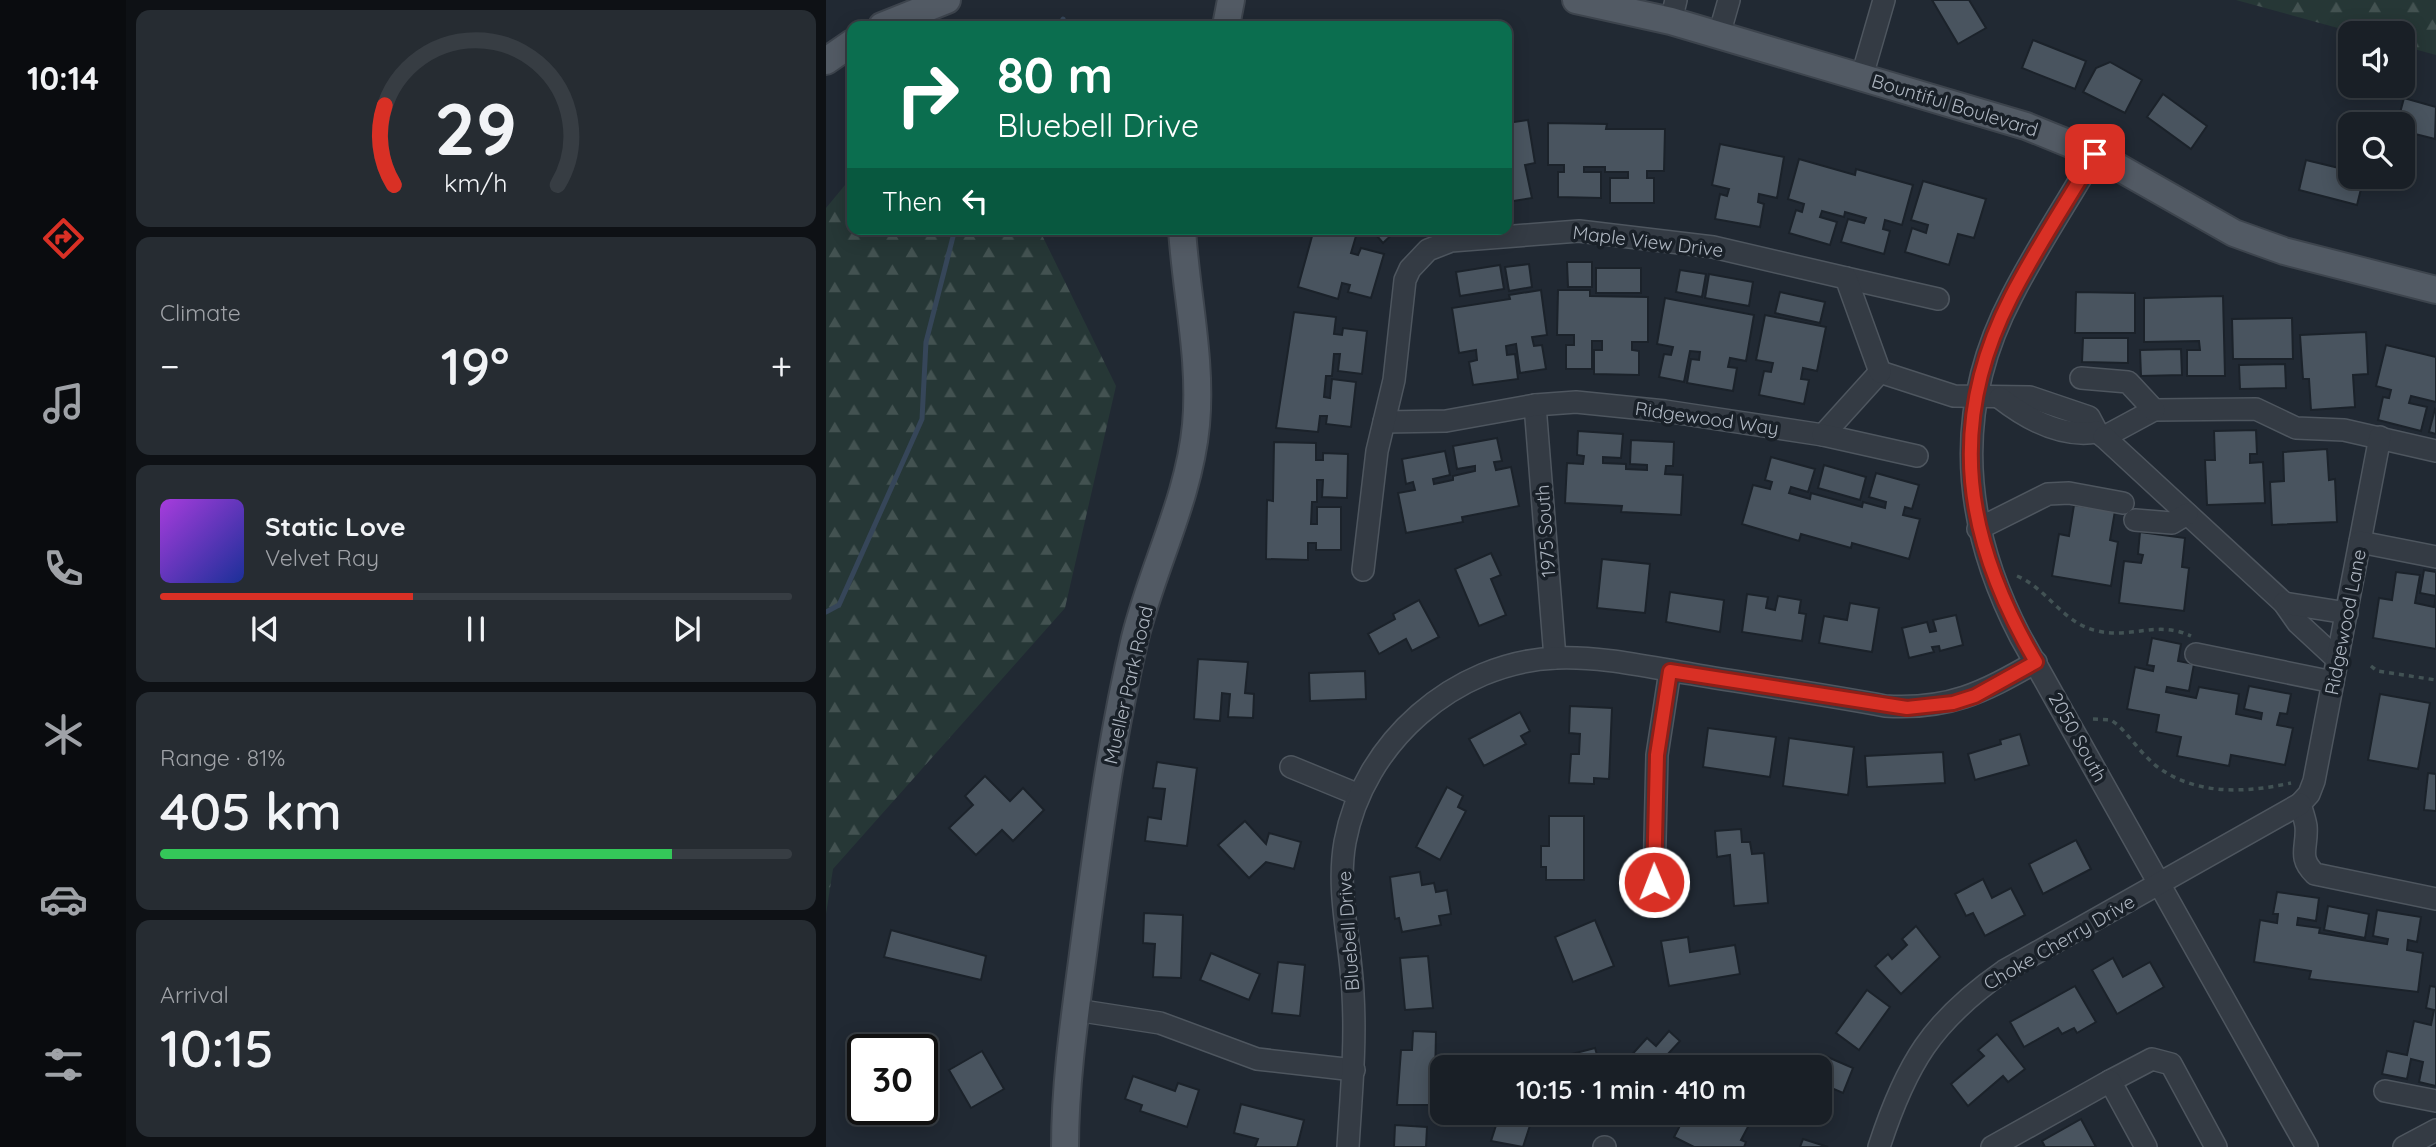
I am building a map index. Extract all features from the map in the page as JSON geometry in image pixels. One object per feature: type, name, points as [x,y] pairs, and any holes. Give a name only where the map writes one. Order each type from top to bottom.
[{"type":"main road","points":[[894,21],[947,0]]},
{"type":"main road","points":[[1227,21],[1231,0]]},
{"type":"main road","name":"Bountiful Boulevard","points":[[1576,0],[1674,10],[1719,35],[2026,126],[2095,154],[2234,233],[2284,251],[2436,290]]},
{"type":"main road","points":[[826,61],[847,46]]},
{"type":"main road","name":"Mueller Park Road","points":[[1065,1147],[1065,1117],[1076,1010],[1119,706],[1136,634],[1181,501],[1196,425],[1196,356],[1183,235]]},
{"type":"street","points":[[1719,35],[1729,0]]},
{"type":"street","points":[[1862,76],[1884,0]]},
{"type":"street","name":"2050 South","points":[[2095,154],[2010,298],[1989,348],[1975,397],[1970,457],[1978,529],[2003,602],[2307,1147]]},
{"type":"street","name":"Maple View Drive","points":[[1363,570],[1377,451],[1394,380],[1405,280],[1418,259],[1428,250],[1451,240],[1579,231],[1713,247],[1938,299]]},
{"type":"street","points":[[1846,278],[1880,372]]},
{"type":"street","points":[[1880,372],[1954,396],[2030,397],[2089,417],[2101,434],[2284,603],[2298,623],[2338,660]]},
{"type":"street","points":[[1823,435],[1880,372]]},
{"type":"street","points":[[2081,378],[2128,382],[2154,410]]},
{"type":"street","name":"Ridgewood Way","points":[[1384,422],[1446,422],[1535,405],[1576,402],[1616,405],[1823,435],[1917,456]]},
{"type":"street","name":"1975 South","points":[[1535,405],[1555,658]]},
{"type":"street","points":[[2101,434],[2154,410],[2256,409],[2296,428],[2344,430],[2436,452]]},
{"type":"street","name":"Ridgewood Lane","points":[[2159,884],[2300,804],[2309,794],[2314,781],[2338,660],[2379,437]]},
{"type":"street","points":[[1978,529],[2048,494],[2069,493],[2172,523],[2187,514]]},
{"type":"street","points":[[2360,542],[2436,557]]},
{"type":"street","points":[[2284,603],[2347,613]]},
{"type":"street","points":[[2202,656],[2333,682]]},
{"type":"street","name":"Bluebell Drive","points":[[1354,1070],[1353,992],[1342,868],[1348,830],[1369,773],[1399,734],[1442,697],[1495,669],[1555,658],[1593,660],[1907,708],[1953,703],[1975,696],[2036,662]]},
{"type":"street","points":[[1654,882],[1657,755],[1670,671]]},
{"type":"street","points":[[1291,767],[1359,795]]},
{"type":"street","points":[[2300,804],[2306,829],[2302,852],[2305,865],[2315,874],[2436,899]]},
{"type":"street","name":"Choke Cherry Drive","points":[[1879,1147],[1904,1080],[1922,1048],[1953,1011],[2004,971],[2159,884]]},
{"type":"street","points":[[1076,1010],[1160,1023],[1257,1059],[1282,1064],[1354,1070],[1348,1147]]},
{"type":"street","points":[[1992,1147],[2152,1059],[2171,1064],[2216,1147]]},
{"type":"street","points":[[2110,1081],[2146,1147]]},
{"type":"street","points":[[2385,1091],[2436,1101]]},
{"type":"street","points":[[2404,1147],[2436,1130]]},
{"type":"path","points":[[2017,576],[2032,583],[2063,613],[2084,627],[2109,633],[2159,627],[2181,631],[2207,646],[2202,656]]},
{"type":"path","points":[[2371,666],[2377,671],[2436,680]]},
{"type":"path","points":[[2093,719],[2111,720],[2156,766],[2183,782],[2200,787],[2248,790],[2314,781]]},
{"type":"green space","points":[[2236,0],[2436,0],[2436,55],[2415,49],[2415,21],[2338,21],[2338,28]]},
{"type":"green space","points":[[847,183],[847,235],[1042,235],[1116,386],[1065,608],[833,869],[826,914],[826,208]]},
{"type":"building","points":[[1932,0],[1969,0],[1986,28],[1958,44]]},
{"type":"building","points":[[2033,40],[2086,61],[2075,89],[2022,68]]},
{"type":"building","points":[[2110,62],[2142,80],[2125,113],[2083,92],[2096,68]]},
{"type":"building","points":[[2163,94],[2207,126],[2191,149],[2147,117]]},
{"type":"building","points":[[2404,98],[2436,107],[2435,139],[2415,134],[2415,112],[2400,112]]},
{"type":"building","points":[[1528,120],[1535,163],[1525,165],[1532,198],[1512,201],[1512,122]]},
{"type":"building","points":[[1548,123],[1607,124],[1606,129],[1665,129],[1664,171],[1647,171],[1647,178],[1654,178],[1654,203],[1610,203],[1610,178],[1628,178],[1628,172],[1605,172],[1605,167],[1584,167],[1584,172],[1601,172],[1601,198],[1558,197],[1558,172],[1564,172],[1564,165],[1548,165]]},
{"type":"building","points":[[1720,144],[1784,157],[1777,198],[1759,194],[1758,202],[1764,204],[1760,227],[1715,219],[1720,194],[1727,196],[1729,189],[1712,185]]},
{"type":"building","points":[[1799,159],[1855,175],[1856,169],[1913,185],[1902,225],[1885,220],[1883,229],[1890,231],[1884,254],[1841,242],[1848,219],[1864,223],[1866,218],[1845,212],[1844,217],[1822,211],[1820,217],[1837,222],[1830,245],[1789,233],[1796,210],[1802,212],[1804,204],[1788,199]]},
{"type":"building","points":[[2306,160],[2338,168],[2338,189],[2361,189],[2357,205],[2299,190]]},
{"type":"building","points":[[1923,181],[1986,199],[1974,238],[1958,234],[1949,265],[1905,252],[1912,228],[1926,233],[1928,225],[1911,220]]},
{"type":"building","points":[[1312,235],[1353,235],[1356,236],[1351,253],[1358,255],[1361,248],[1384,254],[1371,298],[1348,292],[1350,285],[1342,283],[1338,299],[1298,287]]},
{"type":"building","points":[[1376,235],[1392,235],[1383,243]]},
{"type":"building","points":[[1567,262],[1592,262],[1592,287],[1568,287]]},
{"type":"building","points":[[1529,264],[1532,287],[1509,291],[1505,267]]},
{"type":"building","points":[[1500,265],[1504,289],[1460,296],[1456,272]]},
{"type":"building","points":[[1596,268],[1641,268],[1641,293],[1596,293]]},
{"type":"building","points":[[1680,270],[1706,274],[1702,297],[1676,292]]},
{"type":"building","points":[[1709,274],[1753,282],[1749,306],[1705,298]]},
{"type":"building","points":[[1541,290],[1547,335],[1532,337],[1534,346],[1542,345],[1546,369],[1520,373],[1516,344],[1506,346],[1507,355],[1515,354],[1518,379],[1473,385],[1469,362],[1477,360],[1476,350],[1459,353],[1452,308],[1510,299],[1509,295]]},
{"type":"building","points":[[1558,290],[1590,290],[1590,296],[1648,297],[1648,342],[1632,342],[1632,350],[1639,351],[1639,375],[1594,374],[1594,350],[1602,350],[1602,341],[1592,341],[1592,369],[1566,369],[1566,345],[1574,345],[1574,335],[1557,335]]},
{"type":"building","points":[[1780,292],[1825,302],[1820,323],[1775,313]]},
{"type":"building","points":[[2076,292],[2135,293],[2135,333],[2075,333]]},
{"type":"building","points":[[2223,296],[2225,376],[2187,376],[2187,350],[2200,350],[2199,341],[2144,342],[2144,298]]},
{"type":"building","points":[[1665,298],[1754,315],[1746,361],[1730,358],[1728,367],[1737,368],[1733,391],[1687,383],[1691,359],[1699,360],[1700,352],[1690,351],[1684,382],[1659,377],[1664,354],[1671,355],[1673,347],[1657,344]]},
{"type":"building","points":[[1294,312],[1336,317],[1334,334],[1342,335],[1343,328],[1367,331],[1362,374],[1338,371],[1340,354],[1334,354],[1332,376],[1326,376],[1324,397],[1330,398],[1332,379],[1356,382],[1351,427],[1326,424],[1327,416],[1320,416],[1318,432],[1276,428]]},
{"type":"building","points":[[1765,315],[1826,327],[1817,371],[1803,368],[1801,379],[1809,380],[1804,404],[1759,395],[1764,371],[1771,372],[1773,363],[1756,360]]},
{"type":"building","points":[[2292,318],[2293,359],[2233,359],[2232,319]]},
{"type":"building","points":[[2366,332],[2368,374],[2353,375],[2355,407],[2311,410],[2309,379],[2303,379],[2300,335]]},
{"type":"building","points":[[2083,338],[2128,338],[2128,363],[2082,362]]},
{"type":"building","points":[[2386,345],[2436,357],[2436,402],[2411,396],[2409,403],[2427,407],[2421,431],[2378,420],[2383,397],[2389,398],[2391,390],[2376,386]]},
{"type":"building","points":[[2181,349],[2182,375],[2141,376],[2140,350]]},
{"type":"building","points":[[2285,364],[2286,388],[2240,389],[2239,365]]},
{"type":"building","points":[[2436,410],[2436,434],[2429,432]]},
{"type":"building","points":[[2256,430],[2257,454],[2250,454],[2250,463],[2263,462],[2265,503],[2207,505],[2205,460],[2215,460],[2214,431]]},
{"type":"building","points":[[1578,431],[1623,434],[1621,458],[1603,457],[1603,463],[1626,464],[1626,469],[1647,470],[1647,465],[1630,464],[1631,440],[1674,442],[1673,466],[1666,466],[1665,474],[1683,475],[1681,515],[1621,512],[1622,506],[1565,503],[1567,463],[1583,464],[1584,456],[1577,455]]},
{"type":"building","points":[[1497,438],[1502,461],[1494,462],[1496,470],[1511,467],[1519,506],[1462,517],[1463,522],[1406,533],[1398,493],[1415,490],[1413,482],[1406,484],[1402,459],[1445,451],[1450,475],[1433,479],[1434,484],[1453,480],[1453,476],[1475,471],[1475,466],[1457,469],[1453,446]]},
{"type":"building","points":[[1274,442],[1316,443],[1316,460],[1323,460],[1323,453],[1348,454],[1347,498],[1322,497],[1323,480],[1317,480],[1317,502],[1312,502],[1311,524],[1317,524],[1317,507],[1341,507],[1341,550],[1316,550],[1316,543],[1308,543],[1308,560],[1266,559],[1267,500],[1273,501]]},
{"type":"building","points":[[2327,449],[2329,480],[2335,479],[2337,522],[2272,525],[2270,482],[2284,481],[2283,452]]},
{"type":"building","points":[[1771,457],[1815,469],[1808,492],[1791,487],[1789,493],[1810,499],[1811,493],[1862,507],[1863,502],[1885,508],[1886,502],[1869,497],[1876,473],[1919,485],[1912,509],[1905,507],[1903,515],[1920,519],[1909,559],[1852,543],[1851,548],[1801,534],[1799,541],[1742,524],[1753,485],[1770,489],[1772,482],[1765,480]]},
{"type":"building","points":[[1824,465],[1866,477],[1860,500],[1818,488]]},
{"type":"building","points":[[2074,505],[2115,511],[2110,540],[2118,542],[2111,586],[2052,576],[2059,534],[2069,536]]},
{"type":"building","points":[[2140,532],[2185,538],[2182,567],[2189,568],[2184,611],[2119,603],[2124,561],[2141,563],[2143,555],[2138,554]]},
{"type":"building","points":[[1491,553],[1501,575],[1491,579],[1506,615],[1479,626],[1455,569]]},
{"type":"building","points":[[1602,559],[1650,564],[1645,613],[1597,608]]},
{"type":"building","points":[[2424,570],[2436,572],[2436,596],[2420,593]]},
{"type":"building","points":[[2396,572],[2420,575],[2415,603],[2434,607],[2436,596],[2436,649],[2373,638],[2379,598],[2392,600]]},
{"type":"building","points":[[1670,592],[1724,600],[1720,632],[1666,622]]},
{"type":"building","points":[[1747,594],[1768,597],[1766,608],[1775,610],[1778,596],[1801,600],[1799,613],[1806,614],[1802,641],[1742,632]]},
{"type":"building","points":[[1419,600],[1439,637],[1412,651],[1406,639],[1379,654],[1368,634],[1395,619],[1393,614]]},
{"type":"building","points":[[1850,603],[1879,608],[1872,652],[1819,643],[1824,616],[1847,620]]},
{"type":"building","points":[[1956,615],[1963,645],[1940,651],[1939,646],[1932,647],[1934,652],[1909,658],[1902,628],[1927,622],[1930,632],[1936,631],[1933,620]]},
{"type":"building","points":[[2152,638],[2181,644],[2178,661],[2194,664],[2189,691],[2167,687],[2166,692],[2196,698],[2199,687],[2239,694],[2236,714],[2261,719],[2262,713],[2244,709],[2249,686],[2291,694],[2287,714],[2280,713],[2277,725],[2293,728],[2285,765],[2231,755],[2229,766],[2177,756],[2181,737],[2156,732],[2159,715],[2127,709],[2135,667],[2153,671],[2154,666],[2147,665]]},
{"type":"building","points":[[1198,659],[1248,662],[1245,693],[1254,694],[1253,718],[1228,717],[1230,694],[1222,693],[1220,721],[1194,719]]},
{"type":"building","points":[[1365,671],[1366,699],[1310,701],[1309,673]]},
{"type":"building","points":[[2380,694],[2430,703],[2418,769],[2368,760]]},
{"type":"building","points":[[1570,706],[1612,708],[1609,779],[1594,778],[1594,784],[1569,783],[1571,754],[1579,754],[1580,734],[1569,733]]},
{"type":"building","points":[[1520,712],[1530,731],[1521,736],[1526,744],[1484,766],[1469,739]]},
{"type":"building","points":[[1708,728],[1776,737],[1770,777],[1703,767]]},
{"type":"building","points":[[2020,734],[2029,765],[1975,780],[1968,754],[2001,744],[2000,740]]},
{"type":"building","points":[[1789,738],[1854,747],[1848,795],[1783,786]]},
{"type":"building","points":[[1943,752],[1945,783],[1867,787],[1865,756]]},
{"type":"building","points":[[1157,762],[1197,768],[1187,846],[1145,841],[1148,817],[1161,819],[1165,789],[1153,788]]},
{"type":"building","points":[[2428,773],[2436,774],[2436,811],[2424,810]]},
{"type":"building","points":[[985,776],[1010,801],[1023,788],[1044,810],[1013,841],[1002,830],[976,855],[949,828],[973,805],[965,796]]},
{"type":"building","points":[[1447,787],[1463,796],[1458,807],[1466,811],[1440,860],[1416,847]]},
{"type":"building","points":[[1549,816],[1584,816],[1584,880],[1546,880],[1546,867],[1541,867],[1541,846],[1549,846]]},
{"type":"building","points":[[1245,821],[1266,844],[1269,833],[1301,842],[1294,869],[1266,862],[1249,878],[1218,845]]},
{"type":"building","points":[[1741,829],[1742,842],[1750,842],[1752,854],[1764,853],[1768,903],[1734,906],[1730,855],[1717,857],[1715,831]]},
{"type":"building","points":[[2076,840],[2091,869],[2043,894],[2029,864]]},
{"type":"building","points":[[1420,872],[1422,885],[1434,883],[1436,892],[1447,890],[1451,914],[1439,916],[1441,925],[1402,932],[1399,918],[1395,919],[1390,877]]},
{"type":"building","points":[[1983,879],[1992,898],[2011,888],[2025,915],[1985,936],[1973,913],[1966,916],[1955,894]]},
{"type":"building","points":[[2277,892],[2319,898],[2316,921],[2298,918],[2297,925],[2320,928],[2319,933],[2387,944],[2388,939],[2373,936],[2377,910],[2421,917],[2417,942],[2408,940],[2407,950],[2423,953],[2418,992],[2309,979],[2311,971],[2254,962],[2260,920],[2277,923],[2278,914],[2273,914]]},
{"type":"building","points":[[2328,906],[2369,914],[2365,938],[2324,930]]},
{"type":"building","points":[[1144,913],[1183,915],[1181,978],[1153,977],[1155,944],[1143,943]]},
{"type":"building","points":[[1595,920],[1614,966],[1573,982],[1555,937]]},
{"type":"building","points":[[1916,926],[1940,957],[1901,994],[1875,966],[1888,954],[1892,959],[1907,945],[1902,939]]},
{"type":"building","points":[[891,930],[986,956],[981,980],[884,957]]},
{"type":"building","points":[[1688,937],[1690,952],[1735,945],[1740,974],[1669,986],[1661,941]]},
{"type":"building","points":[[1211,953],[1260,974],[1249,1000],[1200,980]]},
{"type":"building","points":[[1428,956],[1433,1008],[1405,1010],[1400,958]]},
{"type":"building","points":[[2113,958],[2123,977],[2150,962],[2164,987],[2117,1014],[2092,970]]},
{"type":"building","points":[[1278,962],[1305,965],[1300,1016],[1272,1013]]},
{"type":"building","points":[[2075,986],[2096,1022],[2077,1033],[2074,1028],[2062,1034],[2058,1028],[2024,1047],[2010,1022]]},
{"type":"building","points":[[2430,986],[2436,987],[2436,1086],[2419,1082],[2423,1062],[2411,1059],[2407,1079],[2382,1074],[2387,1051],[2407,1055],[2414,1021],[2431,1025],[2434,1010],[2426,1008]]},
{"type":"building","points":[[1867,990],[1890,1007],[1859,1050],[1836,1033]]},
{"type":"building","points":[[1413,1031],[1436,1032],[1436,1055],[1430,1055],[1430,1105],[1397,1105],[1401,1050],[1412,1050]]},
{"type":"building","points":[[1669,1031],[1680,1041],[1667,1055],[1632,1055],[1647,1038],[1656,1046]]},
{"type":"building","points":[[1997,1034],[2025,1069],[2008,1082],[2003,1076],[1968,1106],[1951,1084],[1984,1056],[1978,1050]]},
{"type":"building","points":[[1595,1048],[1597,1055],[1568,1055]]},
{"type":"building","points":[[982,1051],[1004,1089],[971,1108],[949,1070]]},
{"type":"building","points":[[1832,1059],[1853,1068],[1843,1093],[1832,1088]]},
{"type":"building","points":[[1133,1076],[1175,1091],[1178,1083],[1199,1090],[1187,1127],[1140,1111],[1142,1105],[1125,1099]]},
{"type":"building","points":[[1241,1104],[1304,1120],[1297,1147],[1255,1147],[1258,1139],[1234,1133]]},
{"type":"building","points":[[2081,1119],[2096,1147],[2045,1147],[2042,1141]]},
{"type":"building","points":[[1395,1125],[1427,1127],[1426,1147],[1394,1147]]},
{"type":"building","points":[[1496,1125],[1530,1125],[1523,1147],[1491,1141]]},
{"type":"building","points":[[1680,1125],[1749,1125],[1741,1140],[1746,1142],[1744,1147],[1694,1147],[1674,1137]]},
{"type":"building","points":[[1803,1139],[1828,1147],[1800,1147]]},
{"type":"waterway","points":[[826,612],[839,605],[922,419],[926,342],[953,235]]},
{"type":"route","points":[[1654,882],[1657,755],[1670,671],[1907,708],[1953,703],[1975,696],[2036,662],[2003,602],[1988,566],[1978,529],[1970,457],[1975,397],[1989,348],[2010,298],[2095,154]]}]
